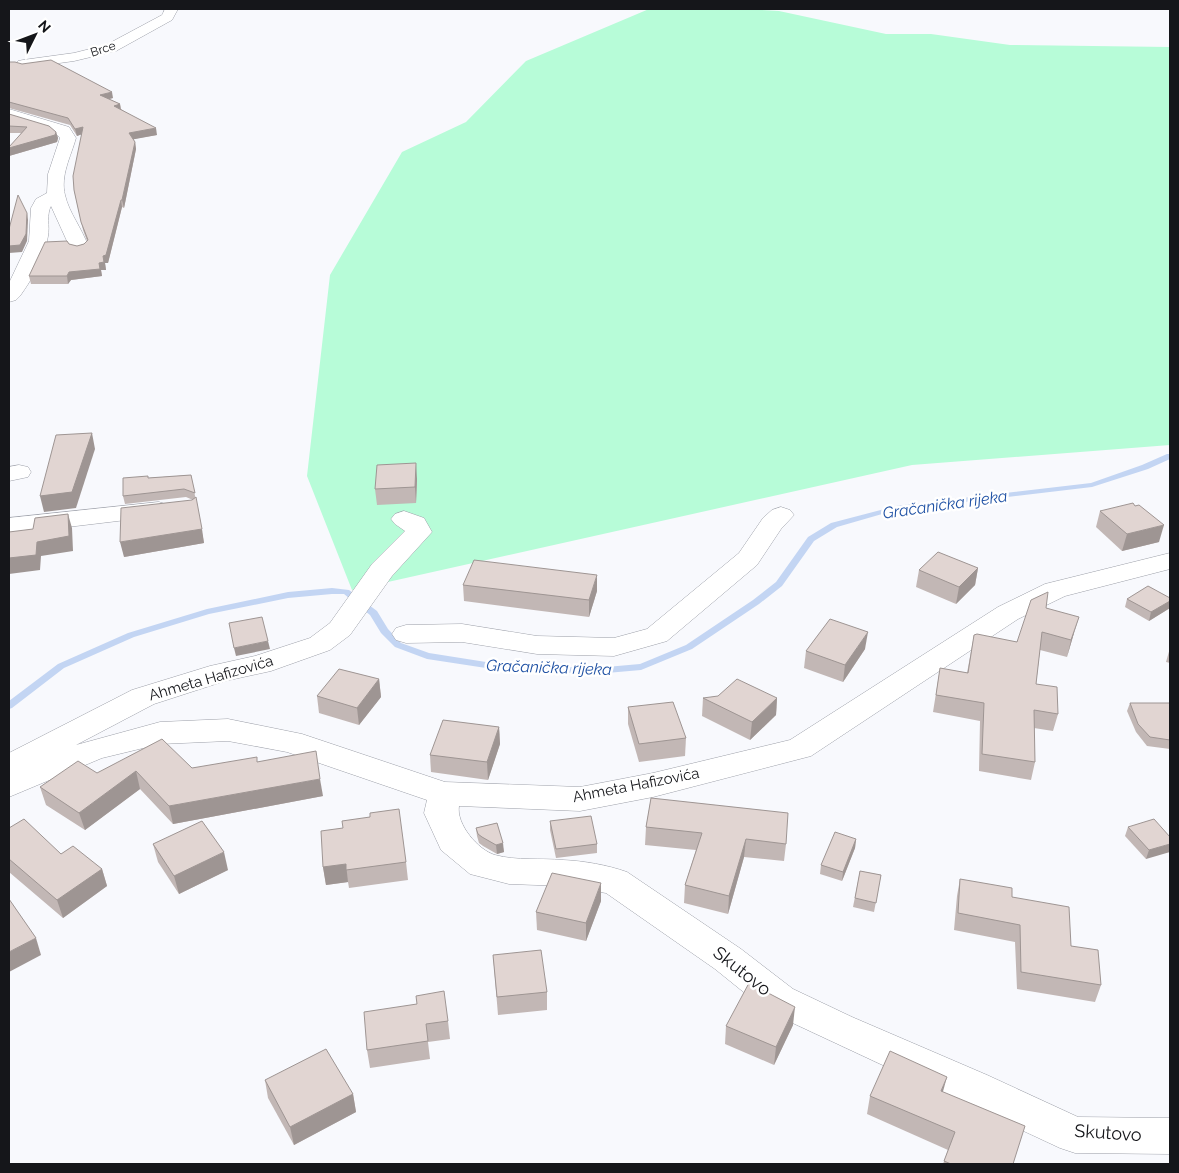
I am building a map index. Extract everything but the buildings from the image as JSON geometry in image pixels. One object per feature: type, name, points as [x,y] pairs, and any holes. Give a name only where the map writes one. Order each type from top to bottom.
[{"type":"street","name":"Brce","points":[[15,66],[74,57],[111,48],[167,17],[171,9]]},
{"type":"street","points":[[9,114],[56,127],[63,130],[68,138],[56,177],[56,195],[76,234],[78,246]]},
{"type":"street","points":[[9,296],[32,258],[39,239],[40,208],[44,200],[56,195]]},
{"type":"street","points":[[9,526],[186,508]]},
{"type":"street","points":[[406,634],[462,633],[537,645],[614,648],[657,635],[748,559],[772,524],[781,515]]},
{"type":"street","name":"Ahmeta Hafizovića","points":[[9,766],[143,698],[220,673],[261,664],[320,644],[340,629],[382,570],[419,532],[415,524],[404,520]]},
{"type":"street","name":"Ahmeta Hafizovića","points":[[9,786],[93,750],[160,733],[228,730],[291,742],[444,794],[580,799],[653,785],[800,748],[1008,613],[1054,590],[1170,561]]},
{"type":"street","name":"Skutovo","points":[[444,794],[441,812],[453,841],[482,865],[509,871],[565,872],[615,881],[728,959],[780,1000],[1075,1135],[1170,1136]]},
{"type":"green space","points":[[649,9],[748,9],[779,11],[886,34],[931,34],[1010,45],[1170,47],[1170,445],[912,465],[352,590],[307,476],[330,275],[402,152],[466,122],[526,61]]},
{"type":"waterway","name":"Gračanička rijeka","points":[[9,706],[61,666],[131,635],[207,612],[288,595],[332,591],[346,592],[374,613],[384,631],[398,645],[427,656],[486,665],[545,669],[595,671],[641,667],[689,647],[756,602],[779,584],[811,539],[834,525],[896,508],[1092,485],[1145,467],[1170,456]]}]
